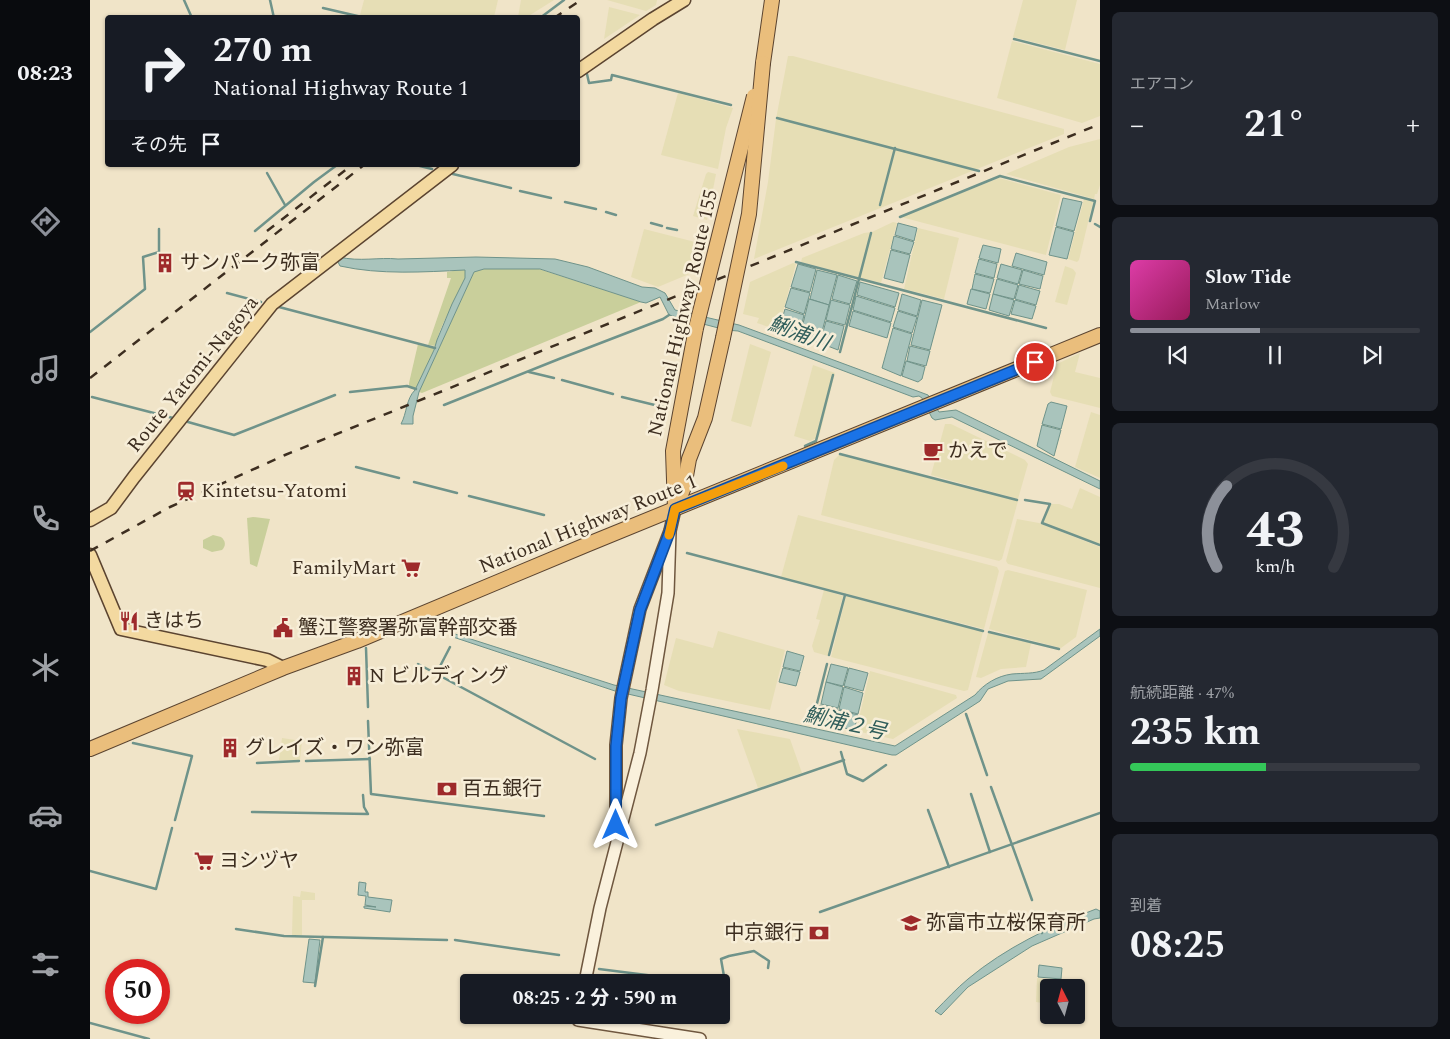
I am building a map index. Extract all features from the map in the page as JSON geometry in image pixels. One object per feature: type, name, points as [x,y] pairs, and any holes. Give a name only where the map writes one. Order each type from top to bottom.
[{"type":"highway","name":"National Highway Route 155","points":[[675,509],[684,487],[687,466],[692,450],[706,418],[748,214],[763,63],[772,0]]},
{"type":"highway","name":"National Highway Route 155","points":[[675,509],[672,458],[674,439],[696,328],[763,63]]},
{"type":"highway","name":"National Highway Route 1","points":[[90,749],[1100,335]]},
{"type":"main road","points":[[580,70],[684,0]]},
{"type":"main road","name":"Route Yatomi-Nagoya","points":[[90,520],[111,508],[272,304],[449,167]]},
{"type":"main road","points":[[616,845],[616,746],[623,690],[640,610],[670,531],[675,509]]},
{"type":"main road","points":[[587,974],[600,908],[640,753],[651,696],[668,593],[670,531]]},
{"type":"main road","points":[[90,555],[121,629],[267,660],[284,668]]},
{"type":"main road","points":[[604,1024],[700,1039]]},
{"type":"shaded area","points":[[364,0],[498,0],[494,15],[360,15]]},
{"type":"shaded area","points":[[521,0],[554,0],[530,15],[518,15]]},
{"type":"shaded area","points":[[607,0],[657,0],[656,5],[646,11]]},
{"type":"shaded area","points":[[1023,0],[1077,0],[1065,50],[1013,37]]},
{"type":"shaded area","points":[[609,7],[640,15],[604,39]]},
{"type":"shaded area","points":[[1012,41],[1100,64],[1100,116],[1082,123],[997,98]]},
{"type":"shaded area","points":[[788,56],[1064,129],[1064,134],[754,259]]},
{"type":"shaded area","points":[[678,93],[733,108],[726,128],[718,169],[661,155]]},
{"type":"shaded area","points":[[1100,139],[1100,185],[1094,199],[1006,174],[1069,147]]},
{"type":"shaded area","points":[[708,172],[716,174],[707,220],[693,216]]},
{"type":"shaded area","points":[[999,178],[1061,195],[1046,255],[901,217]]},
{"type":"shaded area","points":[[1084,199],[1093,202],[1077,262],[1068,259]]},
{"type":"shaded area","points":[[893,222],[897,223],[881,283],[801,262],[802,258],[864,233],[872,232]]},
{"type":"shaded area","points":[[918,228],[959,238],[944,299],[904,289]]},
{"type":"shaded area","points":[[644,229],[699,243],[694,272],[658,287],[631,277]]},
{"type":"shaded area","points":[[793,263],[796,264],[778,330],[757,323],[759,318],[743,314],[750,282]]},
{"type":"shaded area","points":[[1065,266],[1073,269],[1076,273],[1067,305],[1055,302]]},
{"type":"shaded area","points":[[750,344],[771,352],[751,427],[731,421]]},
{"type":"shaded area","points":[[1080,353],[1075,372],[1100,378],[1100,408],[1052,396],[1050,392],[1057,364]]},
{"type":"shaded area","points":[[813,365],[835,373],[819,437],[810,441],[794,436]]},
{"type":"shaded area","points":[[1091,412],[1100,415],[1100,478],[1075,467]]},
{"type":"shaded area","points":[[945,424],[951,424],[1025,460],[1028,464],[1018,499],[931,475]]},
{"type":"shaded area","points":[[839,455],[1018,501],[1002,559],[999,561],[821,515],[834,460]]},
{"type":"shaded area","points":[[1080,488],[1100,497],[1100,544],[1043,523],[1051,504],[1059,504],[1072,509]]},
{"type":"shaded area","points":[[798,515],[997,567],[999,571],[984,629],[781,577]]},
{"type":"shaded area","points":[[1017,519],[1039,523],[1100,547],[1100,588],[1008,564],[1006,561]]},
{"type":"shaded area","points":[[1008,570],[1087,590],[1076,637],[1061,648],[989,629],[1005,571]]},
{"type":"shaded area","points":[[824,590],[843,596],[828,656],[814,652],[812,646],[820,620],[816,619]]},
{"type":"shaded area","points":[[846,596],[983,632],[968,690],[964,691],[831,657]]},
{"type":"shaded area","points":[[718,631],[785,650],[770,710],[679,691],[664,685],[676,638],[713,648]]},
{"type":"shaded area","points":[[988,633],[1031,643],[1026,667],[1001,669],[981,678],[976,677]]},
{"type":"shaded area","points":[[870,671],[956,695],[957,698],[893,739],[856,731]]},
{"type":"shaded area","points":[[737,729],[790,739],[802,773],[758,788]]},
{"type":"shaded area","points":[[282,738],[302,741],[300,760],[279,760]]},
{"type":"shaded area","points":[[301,891],[315,893],[315,900],[302,900],[302,935],[292,935],[293,896],[300,897]]},
{"type":"shaded area","points":[[1037,978],[1045,979],[1040,979],[1040,1003],[1036,1002]]},
{"type":"green space","points":[[465,269],[466,277],[441,328],[436,346],[428,345],[451,278],[447,278],[447,272]]},
{"type":"green space","points":[[484,269],[539,269],[641,302],[422,393],[419,392],[474,272]]},
{"type":"green space","points":[[418,344],[434,348],[434,350],[415,390],[409,387],[409,383]]},
{"type":"green space","points":[[247,518],[270,519],[257,567],[250,564]]},
{"type":"green space","points":[[213,535],[224,540],[225,545],[222,550],[212,552],[203,548],[203,540]]},
{"type":"water","points":[[1063,198],[1082,202],[1074,231],[1056,226]]},
{"type":"water","points":[[898,223],[917,228],[914,241],[895,235]]},
{"type":"water","points":[[1056,227],[1074,232],[1067,259],[1049,255]]},
{"type":"water","points":[[894,236],[914,242],[910,254],[891,249]]},
{"type":"water","points":[[983,245],[1001,249],[998,263],[979,258]]},
{"type":"water","points":[[891,250],[910,255],[903,283],[884,278]]},
{"type":"water","points":[[1016,253],[1047,262],[1044,275],[1012,266]]},
{"type":"water","points":[[339,257],[362,259],[476,257],[555,259],[588,267],[642,287],[655,288],[665,293],[675,310],[739,325],[928,395],[939,412],[956,410],[1100,481],[1100,489],[952,417],[935,420],[919,396],[913,397],[738,331],[726,330],[669,315],[660,297],[646,303],[641,302],[540,269],[484,269],[474,272],[419,392],[413,424],[401,424],[410,398],[434,350],[452,304],[465,278],[465,270],[371,271],[340,266],[338,262]]},
{"type":"water","points":[[979,259],[997,264],[994,278],[975,273]]},
{"type":"water","points":[[798,264],[816,269],[810,292],[791,287]]},
{"type":"water","points":[[1001,264],[1022,270],[1018,284],[997,278]]},
{"type":"water","points":[[817,270],[837,275],[829,305],[810,299]]},
{"type":"water","points":[[1023,270],[1043,276],[1040,289],[1019,284]]},
{"type":"water","points":[[975,274],[994,279],[990,293],[972,289]]},
{"type":"water","points":[[838,275],[857,281],[850,304],[832,299]]},
{"type":"water","points":[[997,279],[1018,285],[1014,299],[993,294]]},
{"type":"water","points":[[860,282],[899,293],[895,307],[857,295]]},
{"type":"water","points":[[1019,285],[1040,291],[1036,305],[1015,299]]},
{"type":"water","points":[[791,288],[810,293],[804,314],[785,307]]},
{"type":"water","points":[[971,289],[990,294],[986,309],[967,304]]},
{"type":"water","points":[[902,294],[921,300],[917,316],[898,310]]},
{"type":"water","points":[[993,294],[1014,300],[1009,316],[989,310]]},
{"type":"water","points":[[856,296],[895,308],[891,322],[853,310]]},
{"type":"water","points":[[809,299],[829,305],[819,343],[800,336]]},
{"type":"water","points":[[831,300],[850,305],[845,325],[826,320]]},
{"type":"water","points":[[922,300],[942,305],[930,350],[911,345]]},
{"type":"water","points":[[1015,300],[1036,306],[1032,319],[1011,314]]},
{"type":"water","name":"鯏浦川","points":[[785,309],[804,315],[799,336],[779,329]]},
{"type":"water","points":[[853,311],[891,323],[887,338],[849,326]]},
{"type":"water","points":[[898,311],[917,317],[912,333],[893,327]]},
{"type":"water","points":[[826,321],[844,326],[838,350],[820,343]]},
{"type":"water","points":[[893,328],[912,334],[901,376],[882,368]]},
{"type":"water","points":[[910,346],[930,351],[926,366],[907,361]]},
{"type":"water","points":[[906,361],[925,367],[922,379],[918,382],[902,376]]},
{"type":"water","points":[[1051,402],[1067,406],[1061,429],[1042,424],[1048,404]]},
{"type":"water","points":[[1042,425],[1061,430],[1054,456],[1037,446]]},
{"type":"water","points":[[1100,629],[1100,636],[1041,679],[1008,681],[988,689],[980,701],[896,755],[615,691],[450,636],[452,633],[614,685],[895,746],[975,695],[991,681],[1006,675],[1044,670]]},
{"type":"water","points":[[787,651],[804,656],[800,671],[783,667]]},
{"type":"water","points":[[831,664],[848,668],[843,686],[826,682]]},
{"type":"water","points":[[783,668],[800,672],[796,686],[779,682]]},
{"type":"water","points":[[849,668],[868,673],[863,691],[844,686]]},
{"type":"water","points":[[826,682],[843,687],[838,708],[821,704]]},
{"type":"water","points":[[844,687],[863,693],[858,714],[839,709]]},
{"type":"water","points":[[820,705],[838,709],[834,725],[816,721]]},
{"type":"water","name":"鯏浦２号","points":[[839,710],[858,715],[854,730],[835,726]]},
{"type":"water","points":[[359,882],[366,883],[365,892],[368,892],[368,897],[392,900],[390,912],[364,908],[364,906],[376,907],[365,905],[366,896],[358,895]]},
{"type":"water","points":[[1096,909],[1100,911],[1100,918],[1032,946],[968,987],[941,1015],[935,1011],[964,983],[997,957],[1045,930]]},
{"type":"water","points":[[309,939],[320,940],[315,983],[303,982]]},
{"type":"water","points":[[1039,965],[1062,968],[1061,979],[1038,977]]},
{"type":"waterway","points":[[184,0],[191,15]]},
{"type":"waterway","points":[[270,0],[273,15]]},
{"type":"waterway","points":[[544,15],[564,0]]},
{"type":"waterway","points":[[323,8],[353,15]]},
{"type":"waterway","points":[[1014,39],[1100,61]]},
{"type":"waterway","points":[[587,74],[589,83],[611,80],[612,75],[731,105]]},
{"type":"waterway","points":[[777,118],[979,171]]},
{"type":"waterway","points":[[880,205],[895,148]]},
{"type":"waterway","points":[[255,231],[334,167]]},
{"type":"waterway","points":[[424,167],[432,169]]},
{"type":"waterway","points":[[267,173],[285,205]]},
{"type":"waterway","points":[[453,174],[511,188]]},
{"type":"waterway","points":[[900,217],[1000,176],[1095,201],[1090,221]]},
{"type":"waterway","points":[[520,191],[551,198]]},
{"type":"waterway","points":[[565,202],[596,209]]},
{"type":"waterway","points":[[606,212],[616,215]]},
{"type":"waterway","points":[[651,223],[662,226]]},
{"type":"waterway","points":[[1095,224],[1100,227]]},
{"type":"waterway","points":[[667,228],[677,230]]},
{"type":"waterway","points":[[90,332],[145,289],[143,257],[159,252],[159,229]]},
{"type":"waterway","points":[[840,352],[871,233]]},
{"type":"waterway","points":[[796,262],[1046,328]]},
{"type":"waterway","points":[[227,293],[261,302]]},
{"type":"waterway","points":[[279,307],[435,348]]},
{"type":"waterway","points":[[444,405],[669,315]]},
{"type":"waterway","points":[[529,372],[554,378]]},
{"type":"waterway","points":[[805,446],[816,441],[833,375]]},
{"type":"waterway","points":[[562,380],[613,394]]},
{"type":"waterway","points":[[350,392],[407,386],[416,389]]},
{"type":"waterway","points":[[188,422],[234,435],[335,395]]},
{"type":"waterway","points":[[92,397],[173,418]]},
{"type":"waterway","points":[[622,397],[667,408]]},
{"type":"waterway","points":[[840,454],[1017,500]]},
{"type":"waterway","points":[[356,467],[399,478]]},
{"type":"waterway","points":[[414,482],[457,493]]},
{"type":"waterway","points":[[469,496],[544,515]]},
{"type":"waterway","points":[[1025,500],[1050,504],[1042,523],[1100,545]]},
{"type":"waterway","points":[[687,553],[983,631]]},
{"type":"waterway","points":[[829,655],[845,595]]},
{"type":"waterway","points":[[989,632],[1059,649]]},
{"type":"waterway","points":[[436,674],[450,647]]},
{"type":"waterway","points":[[366,648],[368,707]]},
{"type":"waterway","points":[[418,664],[595,759]]},
{"type":"waterway","name":"鯏浦２号","points":[[813,719],[827,664]]},
{"type":"waterway","points":[[966,714],[987,775]]},
{"type":"waterway","points":[[368,721],[371,794],[544,816]]},
{"type":"waterway","points":[[133,743],[192,756],[175,820]]},
{"type":"waterway","points":[[841,752],[847,774],[863,781],[886,765]]},
{"type":"waterway","points":[[306,761],[370,759]]},
{"type":"waterway","points":[[656,825],[844,760]]},
{"type":"waterway","points":[[257,763],[299,761]]},
{"type":"waterway","points":[[991,787],[1032,900]]},
{"type":"waterway","points":[[971,794],[990,852]]},
{"type":"waterway","points":[[252,812],[368,814],[364,807],[363,795]]},
{"type":"waterway","points":[[928,810],[949,867]]},
{"type":"waterway","points":[[820,912],[1100,813]]},
{"type":"waterway","points":[[90,871],[156,889],[172,828]]},
{"type":"waterway","points":[[1035,912],[1042,933]]},
{"type":"waterway","points":[[236,929],[284,936],[447,940]]},
{"type":"waterway","points":[[315,986],[323,937]]},
{"type":"waterway","points":[[455,940],[559,955]]},
{"type":"waterway","points":[[724,974],[721,959],[754,951],[769,961],[768,968]]},
{"type":"waterway","points":[[599,969],[639,974]]},
{"type":"waterway","points":[[90,1023],[149,1039]]},
{"type":"railway","points":[[558,15],[581,0]]},
{"type":"railway","points":[[90,551],[170,507],[285,455],[1100,124]]},
{"type":"railway","points":[[267,231],[349,167]]},
{"type":"railway","points":[[90,378],[361,167]]},
{"type":"slow traffic","points":[[669,535],[675,509],[783,466]]},
{"type":"place","name":"サンパーク弥富","points":[[165,263]]},
{"type":"place","name":"かえで","points":[[933,451]]},
{"type":"place","name":"Kintetsu-Yatomi","points":[[186,491]]},
{"type":"place","name":"FamilyMart","points":[[411,568]]},
{"type":"place","name":"きはち","points":[[129,621]]},
{"type":"place","name":"蟹江警察署弥富幹部交番","points":[[283,628]]},
{"type":"place","name":"N ビルディング","points":[[354,676]]},
{"type":"place","name":"グレイズ・ワン弥富","points":[[230,748]]},
{"type":"place","name":"百五銀行","points":[[447,789]]},
{"type":"place","name":"ヨシヅヤ","points":[[204,861]]},
{"type":"place","name":"弥富市立桜保育所","points":[[911,923]]},
{"type":"place","name":"中京銀行","points":[[819,933]]},
{"type":"route","points":[[616,825],[616,746],[621,698],[640,610],[670,531],[675,509],[1035,362]]}]
